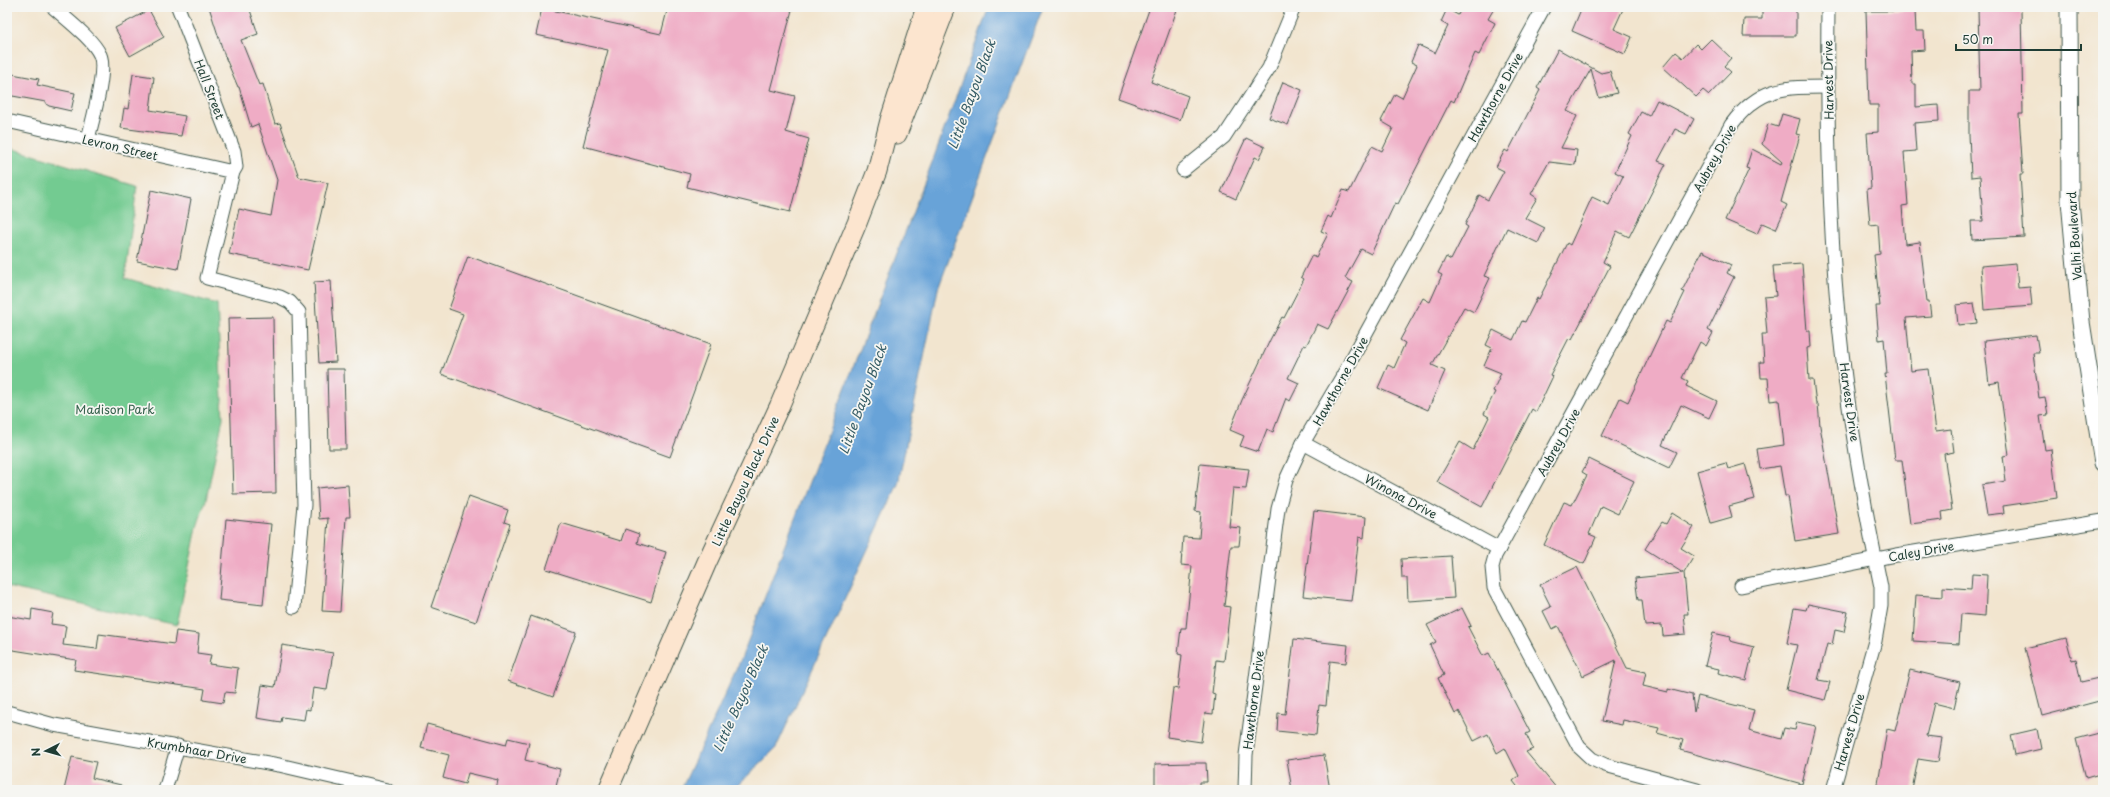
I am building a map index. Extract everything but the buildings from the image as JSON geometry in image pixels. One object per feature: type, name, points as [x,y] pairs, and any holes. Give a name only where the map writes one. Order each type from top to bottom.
[{"type":"main road","name":"Little Bayou Black Drive","points":[[608,790],[707,562],[779,407],[858,223],[877,171],[890,120],[926,7]]},
{"type":"main road","name":"Little Bayou Black Drive","points":[[877,171],[899,131],[946,7]]},
{"type":"street","points":[[53,7],[91,42],[101,56],[102,72],[88,140]]},
{"type":"street","name":"Hall Street","points":[[178,7],[234,151],[236,167],[233,172],[207,278],[280,297],[290,302],[299,312],[304,505],[294,607]]},
{"type":"street","points":[[1183,170],[1224,137],[1269,68],[1294,7]]},
{"type":"street","name":"Hawthorne Drive","points":[[1245,790],[1246,755],[1278,509],[1286,480],[1303,443],[1342,377],[1544,7]]},
{"type":"street","name":"Harvest Drive","points":[[1828,7],[1828,87],[1832,246],[1837,305],[1852,424],[1881,588],[1879,624],[1832,790]]},
{"type":"street","name":"Valhi Boulevard","points":[[2069,7],[2070,201],[2081,322],[2103,463]]},
{"type":"street","name":"Aubrey Drive","points":[[1697,790],[1605,765],[1592,759],[1579,747],[1494,588],[1492,567],[1499,549],[1731,125],[1742,110],[1756,99],[1775,90],[1793,87],[1828,87]]},
{"type":"street","name":"Levron Street","points":[[7,121],[233,172]]},
{"type":"street","name":"Winona Drive","points":[[1303,443],[1499,549]]},
{"type":"street","name":"Caley Drive","points":[[1740,586],[1875,559],[2103,522]]},
{"type":"street","name":"Krumbhaar Drive","points":[[7,712],[54,725],[279,765],[387,790]]},
{"type":"street","points":[[165,790],[178,746]]},
{"type":"green space","name":"Madison Park","points":[[7,147],[137,186],[125,278],[217,304],[223,418],[206,500],[197,527],[177,625],[7,587]]},
{"type":"water","name":"Little Bayou Black","points":[[989,7],[1043,7],[938,289],[898,484],[776,748],[733,790],[681,790],[741,659],[931,165]]}]
